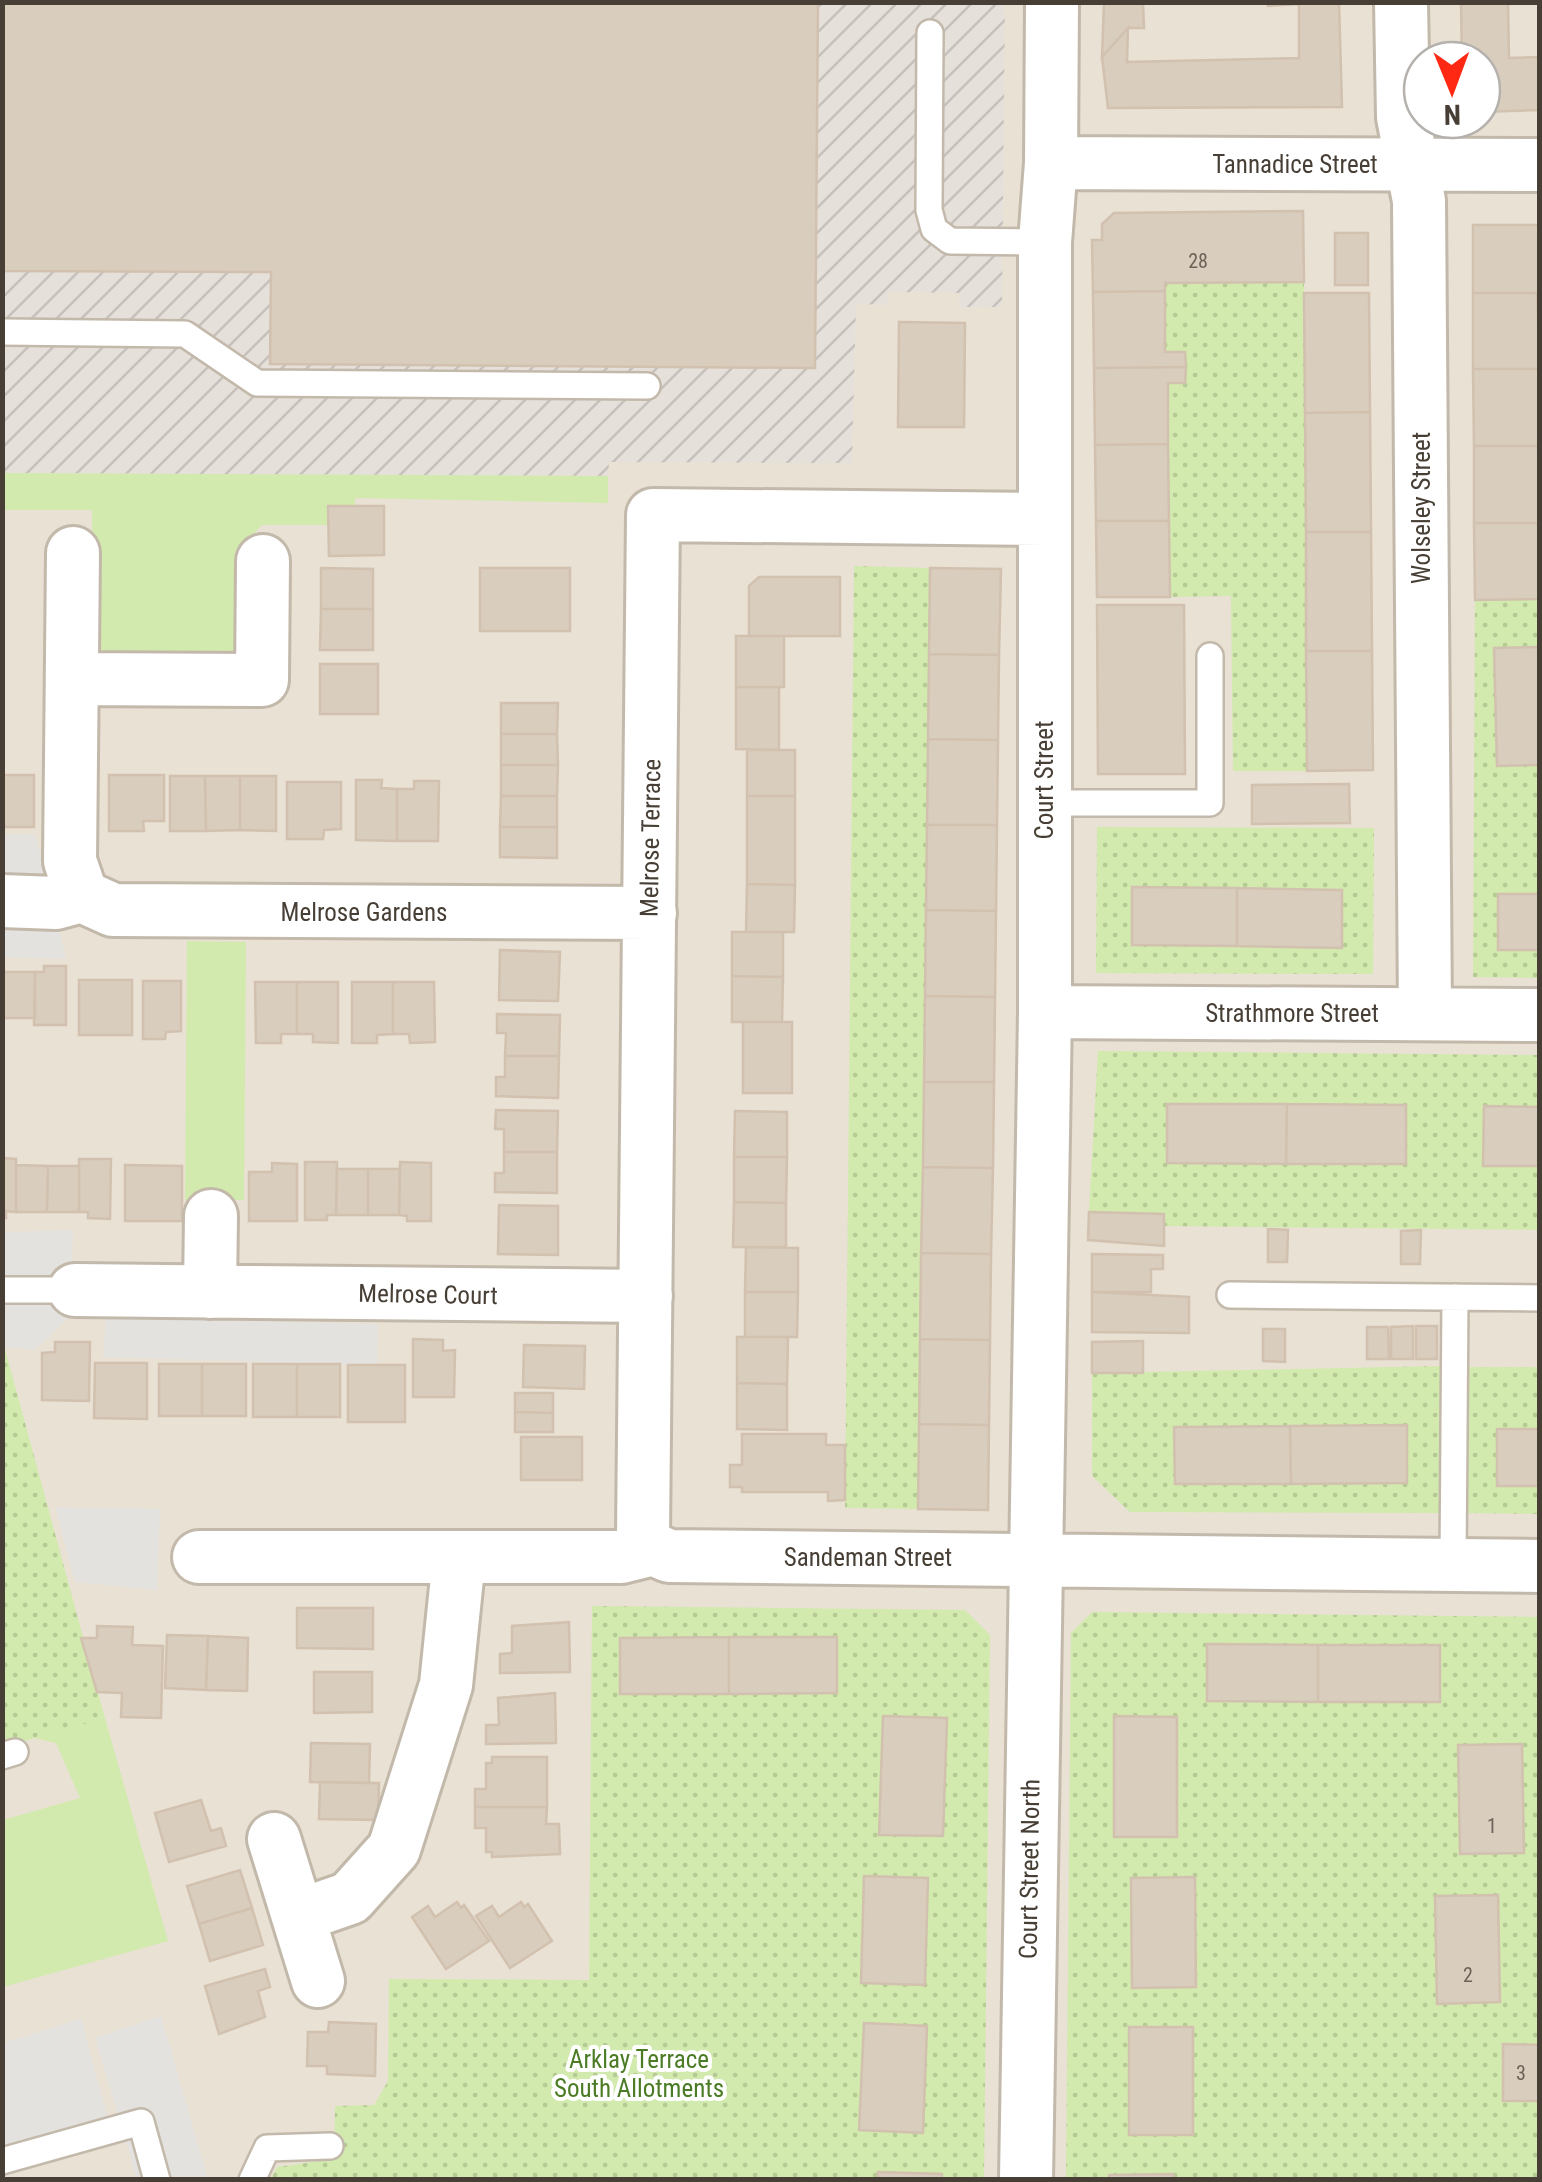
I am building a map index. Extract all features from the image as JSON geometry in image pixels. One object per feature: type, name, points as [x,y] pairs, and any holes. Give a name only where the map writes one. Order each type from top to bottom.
[{"type":"street","name":"Court Street","points":[[1034,1558],[1045,1012],[1045,242],[1052,163],[1052,2]]},
{"type":"street","name":"Wolseley Street","points":[[1401,2],[1402,117],[1419,201],[1425,1014]]},
{"type":"street","name":"Tannadice Street","points":[[1052,163],[1540,165]]},
{"type":"street","name":"Melrose Terrace","points":[[653,1549],[643,1536],[653,515],[1044,519]]},
{"type":"street","points":[[74,553],[70,861],[82,896]]},
{"type":"street","points":[[72,679],[262,680],[263,561]]},
{"type":"street","name":"Melrose Gardens","points":[[2,901],[56,902],[82,896],[113,910],[650,914]]},
{"type":"street","name":"Strathmore Street","points":[[1045,1012],[1540,1015]]},
{"type":"street","points":[[210,1292],[211,1216]]},
{"type":"street","name":"Melrose Court","points":[[76,1290],[646,1296]]},
{"type":"street","name":"Sandeman Street","points":[[199,1557],[621,1557],[653,1549],[669,1556],[1540,1566]]},
{"type":"street","points":[[298,1916],[350,1898],[394,1849],[446,1685],[459,1558]]},
{"type":"street","name":"Court Street North","points":[[1026,2180],[1034,1558]]},
{"type":"street","points":[[274,1839],[318,1981]]},
{"type":"lane","points":[[930,33],[929,210],[934,230],[950,241],[1045,242]]},
{"type":"lane","points":[[2,332],[185,334],[258,383],[647,386]]},
{"type":"lane","points":[[1044,803],[1210,802],[1210,656]]},
{"type":"lane","points":[[2,1290],[76,1290]]},
{"type":"lane","points":[[1230,1295],[1540,1298]]},
{"type":"lane","points":[[1452,1565],[1455,1297]]},
{"type":"lane","points":[[2,2160],[142,2122],[157,2180]]},
{"type":"lane","points":[[252,2180],[267,2148],[330,2146]]},
{"type":"shaded area","points":[[3,3],[1539,3],[1539,2179],[3,2179]]},
{"type":"shaded area","points":[[3,3],[1005,3],[1002,307],[959,307],[959,293],[889,292],[888,305],[856,304],[852,463],[609,462],[608,476],[3,473]]},
{"type":"shaded area","points":[[3,834],[35,834],[66,959],[3,957]]},
{"type":"shaded area","points":[[73,1230],[70,1316],[35,1350],[5,1347],[5,1232]]},
{"type":"shaded area","points":[[106,1317],[378,1324],[377,1365],[103,1357]]},
{"type":"shaded area","points":[[55,1507],[160,1509],[157,1590],[75,1582]]},
{"type":"shaded area","points":[[161,2016],[208,2179],[137,2179],[95,2038]]},
{"type":"shaded area","points":[[81,2019],[108,2118],[3,2146],[3,2043]]},
{"type":"green space","points":[[1304,282],[1307,771],[1233,771],[1231,596],[1170,597],[1168,383],[1185,382],[1185,353],[1165,352],[1165,283]]},
{"type":"green space","points":[[3,473],[608,476],[608,503],[355,498],[355,506],[328,525],[262,525],[248,540],[247,633],[239,652],[221,663],[122,663],[101,651],[92,626],[92,510],[3,510]]},
{"type":"green space","points":[[854,566],[930,568],[918,1509],[845,1508]]},
{"type":"green space","points":[[1539,599],[1539,978],[1473,977],[1475,600]]},
{"type":"green space","points":[[1097,827],[1374,828],[1373,974],[1096,973]]},
{"type":"green space","points":[[187,941],[246,942],[244,1200],[185,1200]]},
{"type":"green space","points":[[1098,1051],[1539,1055],[1539,1230],[1164,1226],[1164,1214],[1089,1212]]},
{"type":"green space","points":[[2,1338],[105,1718],[3,1747],[2,1747]]},
{"type":"green space","points":[[1444,1366],[1442,1513],[1130,1512],[1092,1476],[1092,1373]]},
{"type":"green space","points":[[1466,1367],[1539,1367],[1539,1514],[1464,1513]]},
{"type":"green space","name":"Arklay Terrace South Allotments","points":[[592,1606],[965,1610],[990,1635],[984,2179],[270,2180],[277,2167],[334,2159],[335,2106],[374,2105],[388,2081],[389,1979],[589,1980]]},
{"type":"green space","points":[[1092,1612],[1539,1617],[1539,2179],[1066,2180],[1071,1633]]},
{"type":"green space","points":[[105,1718],[168,1941],[3,1987],[3,1820],[80,1798],[56,1743],[34,1738]]},
{"type":"building","points":[[2,2],[818,2],[815,368],[270,364],[271,272],[2,271]]},
{"type":"building","points":[[1104,2],[1143,2],[1144,28],[1128,28],[1102,57]]},
{"type":"building","points":[[1268,2],[1339,2],[1342,107],[1108,108],[1102,57],[1128,28],[1127,62],[1299,58],[1299,4],[1268,6]]},
{"type":"building","points":[[1461,2],[1508,2],[1509,58],[1540,57],[1540,110],[1502,111],[1502,40],[1462,40]]},
{"type":"building","points":[[1303,211],[1304,282],[1165,283],[1165,291],[1093,292],[1092,240],[1102,240],[1102,224],[1114,213]]},
{"type":"building","points":[[1473,225],[1540,225],[1540,293],[1473,293]]},
{"type":"building","points":[[1335,233],[1368,233],[1368,285],[1335,285]]},
{"type":"building","points":[[1165,291],[1165,352],[1185,352],[1186,367],[1094,368],[1093,292]]},
{"type":"building","points":[[1304,293],[1369,293],[1370,412],[1305,413]]},
{"type":"building","points":[[1473,293],[1537,293],[1540,369],[1473,369]]},
{"type":"building","points":[[899,322],[965,323],[964,427],[898,427]]},
{"type":"building","points":[[1186,367],[1185,383],[1168,383],[1168,444],[1095,445],[1094,368]]},
{"type":"building","points":[[1473,369],[1540,369],[1538,446],[1474,446]]},
{"type":"building","points":[[1370,412],[1371,532],[1306,532],[1305,413]]},
{"type":"building","points":[[1168,444],[1169,521],[1096,521],[1095,445]]},
{"type":"building","points":[[1474,446],[1538,446],[1540,523],[1474,523]]},
{"type":"building","points":[[328,506],[384,506],[384,555],[329,556]]},
{"type":"building","points":[[1096,521],[1169,521],[1170,597],[1097,597]]},
{"type":"building","points":[[1474,523],[1540,523],[1539,599],[1475,600]]},
{"type":"building","points":[[1306,532],[1371,532],[1372,651],[1306,651]]},
{"type":"building","points":[[321,568],[373,569],[373,609],[321,609]]},
{"type":"building","points":[[480,568],[570,568],[570,631],[480,631]]},
{"type":"building","points":[[930,568],[1001,569],[999,655],[929,654]]},
{"type":"building","points":[[759,577],[840,577],[840,636],[749,636],[749,586]]},
{"type":"building","points":[[1097,605],[1184,605],[1185,774],[1098,774]]},
{"type":"building","points":[[321,609],[373,609],[373,650],[320,650]]},
{"type":"building","points":[[736,636],[784,636],[784,687],[736,687]]},
{"type":"building","points":[[1540,647],[1540,765],[1497,766],[1494,648]]},
{"type":"building","points":[[1306,651],[1372,651],[1373,770],[1307,771]]},
{"type":"building","points":[[929,654],[999,655],[998,740],[928,739]]},
{"type":"building","points":[[320,664],[378,664],[378,714],[320,714]]},
{"type":"building","points":[[736,687],[779,687],[779,750],[736,749]]},
{"type":"building","points":[[501,703],[558,703],[557,734],[501,734]]},
{"type":"building","points":[[501,734],[557,734],[558,765],[501,765]]},
{"type":"building","points":[[928,739],[998,740],[997,825],[927,825]]},
{"type":"building","points":[[747,750],[795,750],[795,796],[747,796]]},
{"type":"building","points":[[501,765],[558,765],[557,796],[501,796]]},
{"type":"building","points":[[2,775],[34,775],[34,827],[2,827]]},
{"type":"building","points":[[109,775],[164,775],[164,821],[143,821],[144,831],[109,831]]},
{"type":"building","points":[[170,776],[205,776],[206,831],[170,831]]},
{"type":"building","points":[[205,776],[240,776],[240,830],[206,831]]},
{"type":"building","points":[[240,776],[276,776],[276,831],[240,830]]},
{"type":"building","points":[[356,780],[382,780],[381,788],[397,789],[397,841],[356,840]]},
{"type":"building","points":[[414,781],[439,781],[438,841],[397,841],[397,789],[414,789]]},
{"type":"building","points":[[287,782],[341,782],[341,829],[324,830],[323,839],[287,839]]},
{"type":"building","points":[[1349,784],[1350,823],[1252,824],[1252,785]]},
{"type":"building","points":[[501,796],[557,796],[557,827],[500,827]]},
{"type":"building","points":[[747,796],[795,796],[795,885],[747,884]]},
{"type":"building","points":[[927,825],[997,825],[996,911],[926,910]]},
{"type":"building","points":[[500,827],[557,827],[557,858],[500,857]]},
{"type":"building","points":[[747,884],[795,885],[794,932],[746,932]]},
{"type":"building","points":[[1132,887],[1237,888],[1237,946],[1132,945]]},
{"type":"building","points":[[1237,888],[1342,890],[1342,948],[1237,946]]},
{"type":"building","points":[[1498,894],[1540,894],[1540,950],[1498,950]]},
{"type":"building","points":[[926,910],[996,911],[995,997],[925,996]]},
{"type":"building","points":[[732,932],[783,932],[783,977],[732,976]]},
{"type":"building","points":[[500,950],[560,952],[558,1001],[499,1000]]},
{"type":"building","points":[[44,966],[66,966],[66,1025],[34,1025],[35,972],[44,972]]},
{"type":"building","points":[[3,972],[35,972],[35,1018],[3,1018]]},
{"type":"building","points":[[732,976],[783,977],[782,1022],[732,1022]]},
{"type":"building","points":[[79,980],[132,980],[132,1035],[79,1035]]},
{"type":"building","points":[[143,981],[181,981],[181,1031],[166,1032],[165,1039],[143,1039]]},
{"type":"building","points":[[255,982],[297,982],[297,1034],[281,1034],[281,1043],[256,1043]]},
{"type":"building","points":[[297,982],[338,982],[338,1043],[313,1042],[313,1034],[297,1034]]},
{"type":"building","points":[[352,982],[393,982],[393,1034],[377,1035],[377,1043],[352,1043]]},
{"type":"building","points":[[393,982],[434,982],[435,1042],[410,1043],[409,1034],[393,1034]]},
{"type":"building","points":[[925,996],[995,997],[994,1082],[924,1082]]},
{"type":"building","points":[[497,1014],[560,1015],[559,1056],[505,1056],[506,1033],[497,1033]]},
{"type":"building","points":[[743,1022],[792,1022],[792,1093],[743,1093]]},
{"type":"building","points":[[505,1056],[559,1056],[558,1098],[496,1096],[496,1077],[505,1077]]},
{"type":"building","points":[[924,1082],[994,1082],[993,1168],[923,1167]]},
{"type":"building","points":[[1167,1104],[1287,1104],[1286,1164],[1167,1163]]},
{"type":"building","points":[[1287,1104],[1406,1105],[1406,1164],[1286,1164]]},
{"type":"building","points":[[1484,1106],[1540,1107],[1540,1166],[1483,1166]]},
{"type":"building","points":[[496,1110],[558,1111],[557,1152],[504,1152],[504,1129],[495,1129]]},
{"type":"building","points":[[735,1111],[787,1112],[787,1157],[734,1157]]},
{"type":"building","points":[[504,1152],[557,1152],[557,1193],[495,1192],[495,1173],[504,1173]]},
{"type":"building","points":[[734,1157],[787,1157],[786,1203],[734,1202]]},
{"type":"building","points":[[2,1158],[16,1159],[16,1212],[6,1211],[6,1218],[2,1218]]},
{"type":"building","points":[[79,1159],[111,1159],[110,1219],[88,1218],[88,1212],[79,1212]]},
{"type":"building","points":[[305,1162],[337,1162],[336,1215],[327,1215],[327,1220],[305,1220]]},
{"type":"building","points":[[400,1162],[431,1163],[431,1221],[407,1221],[407,1216],[399,1215]]},
{"type":"building","points":[[272,1163],[297,1164],[297,1221],[249,1221],[249,1172],[272,1172]]},
{"type":"building","points":[[16,1165],[48,1166],[47,1212],[16,1212]]},
{"type":"building","points":[[125,1165],[182,1166],[182,1221],[125,1221]]},
{"type":"building","points":[[48,1166],[79,1166],[79,1212],[47,1212]]},
{"type":"building","points":[[923,1167],[993,1168],[991,1254],[921,1253]]},
{"type":"building","points":[[337,1169],[368,1169],[368,1215],[336,1215]]},
{"type":"building","points":[[368,1169],[400,1169],[399,1215],[368,1215]]},
{"type":"building","points":[[734,1202],[786,1203],[786,1247],[733,1247]]},
{"type":"building","points":[[499,1205],[558,1206],[558,1255],[498,1254]]},
{"type":"building","points":[[1089,1212],[1164,1214],[1164,1246],[1088,1240]]},
{"type":"building","points":[[1268,1229],[1288,1230],[1287,1262],[1268,1262]]},
{"type":"building","points":[[1421,1230],[1420,1264],[1401,1264],[1401,1231]]},
{"type":"building","points":[[746,1247],[798,1248],[798,1292],[745,1292]]},
{"type":"building","points":[[921,1253],[991,1254],[990,1340],[920,1339]]},
{"type":"building","points":[[1092,1254],[1163,1255],[1163,1269],[1151,1269],[1151,1292],[1092,1292]]},
{"type":"building","points":[[745,1292],[798,1292],[797,1337],[745,1337]]},
{"type":"building","points":[[1092,1292],[1189,1297],[1189,1333],[1092,1332]]},
{"type":"building","points":[[1413,1326],[1413,1359],[1391,1359],[1391,1327]]},
{"type":"building","points":[[1416,1326],[1437,1326],[1437,1359],[1416,1359]]},
{"type":"building","points":[[1367,1327],[1388,1327],[1389,1359],[1367,1359]]},
{"type":"building","points":[[1263,1329],[1285,1329],[1285,1362],[1263,1361]]},
{"type":"building","points":[[737,1337],[788,1337],[787,1384],[737,1383]]},
{"type":"building","points":[[413,1339],[443,1340],[443,1351],[455,1350],[454,1397],[413,1397]]},
{"type":"building","points":[[920,1339],[990,1340],[989,1425],[919,1424]]},
{"type":"building","points":[[1143,1341],[1143,1373],[1092,1373],[1092,1342]]},
{"type":"building","points":[[55,1342],[90,1342],[89,1401],[42,1400],[42,1353],[55,1352]]},
{"type":"building","points":[[524,1345],[585,1346],[584,1389],[523,1387]]},
{"type":"building","points":[[95,1363],[147,1363],[147,1419],[94,1418]]},
{"type":"building","points":[[159,1364],[202,1364],[202,1416],[159,1416]]},
{"type":"building","points":[[202,1364],[246,1364],[246,1416],[202,1416]]},
{"type":"building","points":[[253,1364],[297,1364],[297,1417],[253,1417]]},
{"type":"building","points":[[297,1364],[340,1364],[340,1417],[297,1417]]},
{"type":"building","points":[[348,1365],[405,1365],[405,1422],[348,1422]]},
{"type":"building","points":[[737,1383],[787,1384],[787,1430],[737,1429]]},
{"type":"building","points":[[515,1393],[553,1393],[553,1413],[515,1412]]},
{"type":"building","points":[[515,1412],[553,1413],[553,1432],[515,1432]]},
{"type":"building","points":[[919,1424],[989,1425],[988,1510],[918,1509]]},
{"type":"building","points":[[1407,1425],[1407,1483],[1291,1484],[1290,1426]]},
{"type":"building","points":[[1290,1426],[1291,1484],[1175,1484],[1174,1427]]},
{"type":"building","points":[[1497,1429],[1540,1429],[1540,1486],[1497,1486]]},
{"type":"building","points":[[742,1434],[826,1434],[826,1445],[845,1445],[845,1500],[828,1501],[828,1492],[742,1492],[742,1487],[730,1487],[730,1465],[742,1465]]},
{"type":"building","points":[[521,1437],[582,1437],[582,1480],[521,1480]]},
{"type":"building","points":[[297,1608],[373,1608],[373,1649],[297,1648]]},
{"type":"building","points":[[569,1622],[570,1672],[500,1673],[500,1654],[512,1653],[512,1626]]},
{"type":"building","points":[[97,1626],[133,1627],[132,1645],[163,1646],[161,1718],[121,1717],[122,1693],[97,1692],[81,1638],[97,1638]]},
{"type":"building","points":[[167,1635],[208,1636],[206,1690],[165,1688]]},
{"type":"building","points":[[208,1636],[248,1638],[247,1691],[206,1690]]},
{"type":"building","points":[[729,1637],[729,1694],[620,1694],[620,1638]]},
{"type":"building","points":[[729,1637],[837,1637],[837,1693],[729,1694]]},
{"type":"building","points":[[1207,1644],[1318,1645],[1318,1702],[1207,1701]]},
{"type":"building","points":[[1318,1645],[1440,1645],[1440,1702],[1318,1702]]},
{"type":"building","points":[[314,1672],[372,1672],[372,1712],[314,1713]]},
{"type":"building","points":[[555,1693],[556,1743],[486,1744],[486,1725],[499,1725],[498,1698]]},
{"type":"building","points":[[883,1716],[947,1718],[943,1836],[879,1835]]},
{"type":"building","points":[[1114,1716],[1177,1717],[1177,1837],[1114,1837]]},
{"type":"building","points":[[311,1743],[370,1744],[369,1783],[310,1782]]},
{"type":"building","points":[[1522,1744],[1524,1853],[1460,1854],[1458,1745]]},
{"type":"building","points":[[492,1757],[547,1757],[547,1807],[475,1807],[475,1789],[486,1789],[486,1763],[492,1763]]},
{"type":"building","points":[[320,1782],[379,1783],[378,1820],[319,1819]]},
{"type":"building","points":[[201,1800],[211,1831],[221,1828],[226,1846],[169,1862],[155,1813]]},
{"type":"building","points":[[475,1807],[547,1807],[546,1824],[559,1824],[560,1854],[492,1857],[492,1852],[486,1852],[486,1828],[475,1828]]},
{"type":"building","points":[[240,1870],[252,1908],[199,1924],[187,1886]]},
{"type":"building","points":[[864,1876],[928,1878],[925,1985],[861,1983]]},
{"type":"building","points":[[1195,1877],[1196,1987],[1132,1988],[1131,1878]]},
{"type":"building","points":[[1498,1895],[1500,2002],[1437,2004],[1435,1896]]},
{"type":"building","points":[[457,1902],[461,1908],[464,1905],[489,1941],[446,1969],[412,1917],[428,1906],[435,1917]]},
{"type":"building","points":[[521,1902],[524,1907],[528,1904],[552,1941],[510,1968],[476,1916],[492,1906],[499,1917]]},
{"type":"building","points":[[252,1908],[263,1945],[210,1961],[199,1924]]},
{"type":"building","points":[[265,1969],[270,1987],[258,1991],[265,2017],[219,2034],[205,1986]]},
{"type":"building","points":[[329,2022],[376,2024],[375,2076],[327,2074],[327,2066],[307,2066],[308,2032],[328,2032]]},
{"type":"building","points":[[864,2023],[927,2026],[923,2133],[859,2130]]},
{"type":"building","points":[[1129,2027],[1193,2027],[1193,2135],[1129,2135]]},
{"type":"building","points":[[1503,2044],[1540,2045],[1540,2101],[1503,2101]]},
{"type":"building","points":[[878,2172],[942,2174],[942,2180],[878,2180]]},
{"type":"building","points":[[1173,2174],[1173,2180],[1109,2180],[1109,2175]]}]
